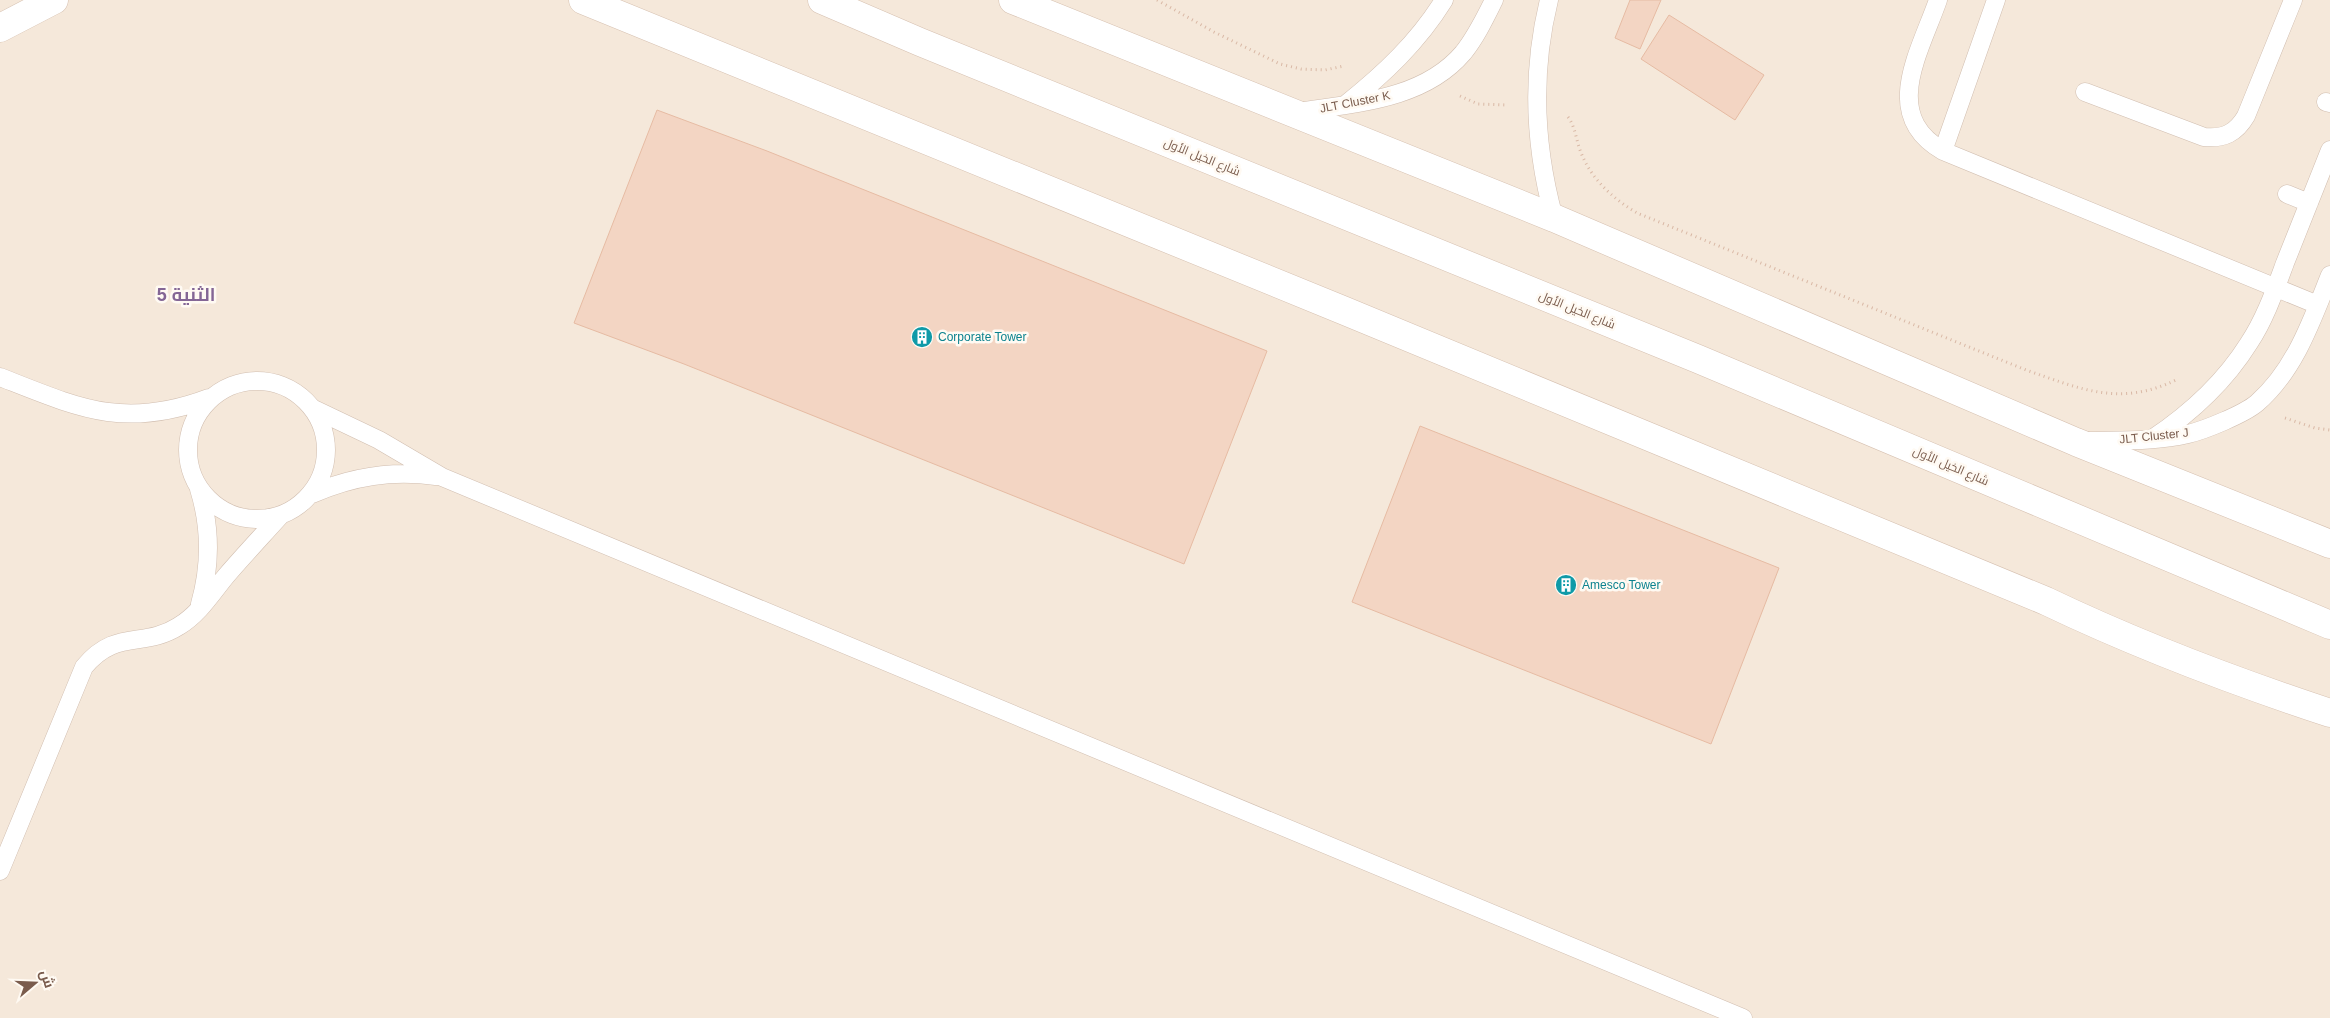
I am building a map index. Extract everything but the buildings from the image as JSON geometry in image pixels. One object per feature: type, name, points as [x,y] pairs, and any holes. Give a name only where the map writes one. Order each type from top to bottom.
[{"type":"main road","points":[[0,28],[54,0]]},
{"type":"main road","points":[[583,0],[1428,345],[2046,601],[2114,633],[2184,662],[2325,713]]},
{"type":"main road","name":"شارع الخيل الأول","points":[[822,0],[929,46],[1707,363],[2330,625]]},
{"type":"main road","points":[[1013,0],[1554,218],[2076,442],[2330,544]]},
{"type":"lane","points":[[1345,105],[1378,79],[1408,49],[1444,0]]},
{"type":"lane","name":"JLT Cluster K","points":[[1293,113],[1378,100],[1409,90],[1436,77],[1463,53],[1482,26],[1494,0]]},
{"type":"lane","points":[[1549,0],[1543,22],[1536,106],[1543,173],[1554,218]]},
{"type":"lane","points":[[1938,0],[1907,93],[1909,111],[1916,128],[1927,142],[1943,151],[2318,305]]},
{"type":"lane","points":[[1943,151],[1996,0]]},
{"type":"lane","points":[[2085,92],[2204,137],[2217,139],[2229,135],[2240,127],[2246,116],[2293,0]]},
{"type":"lane","points":[[2152,439],[2180,420],[2204,399],[2250,343],[2276,287],[2330,150]]},
{"type":"lane","points":[[2287,194],[2309,203]]},
{"type":"lane","name":"JLT Cluster J","points":[[2076,442],[2152,439],[2188,434],[2221,422],[2256,404],[2295,356],[2310,328],[2330,275]]},
{"type":"lane","points":[[0,377],[72,406],[118,414],[142,415],[166,412],[212,397]]},
{"type":"lane","points":[[198,484],[209,500],[234,515],[262,520],[280,516],[303,503],[312,494],[321,478],[326,461],[326,442],[323,425],[314,409],[300,395],[284,385],[265,380],[246,381],[228,386],[212,397],[199,411],[191,429],[188,448],[190,467],[198,484],[204,505],[209,546],[207,574],[198,609]]},
{"type":"lane","points":[[314,409],[379,440],[442,477],[1743,1018]]},
{"type":"lane","points":[[312,494],[362,476],[398,473],[442,477]]},
{"type":"lane","points":[[0,871],[84,667],[91,658],[111,644],[122,640],[158,636],[170,632],[190,618],[280,516]]},
{"type":"path","points":[[1156,0],[1214,32],[1280,64],[1302,69],[1325,70],[1347,66]]},
{"type":"path","points":[[1536,106],[1560,110],[1567,115],[1572,122],[1580,152],[1590,171],[1608,192],[1637,213],[2026,370],[2076,388],[2103,394],[2132,394],[2160,388],[2178,380]]},
{"type":"shaded area","points":[[0,0],[2330,0],[2330,1018],[0,1018]]},
{"type":"place","name":"Corporate Tower","points":[[922,337]]},
{"type":"place","name":"Amesco Tower","points":[[1566,585]]},
{"type":"district","name":"الثنية 5","points":[[186,295]]}]
